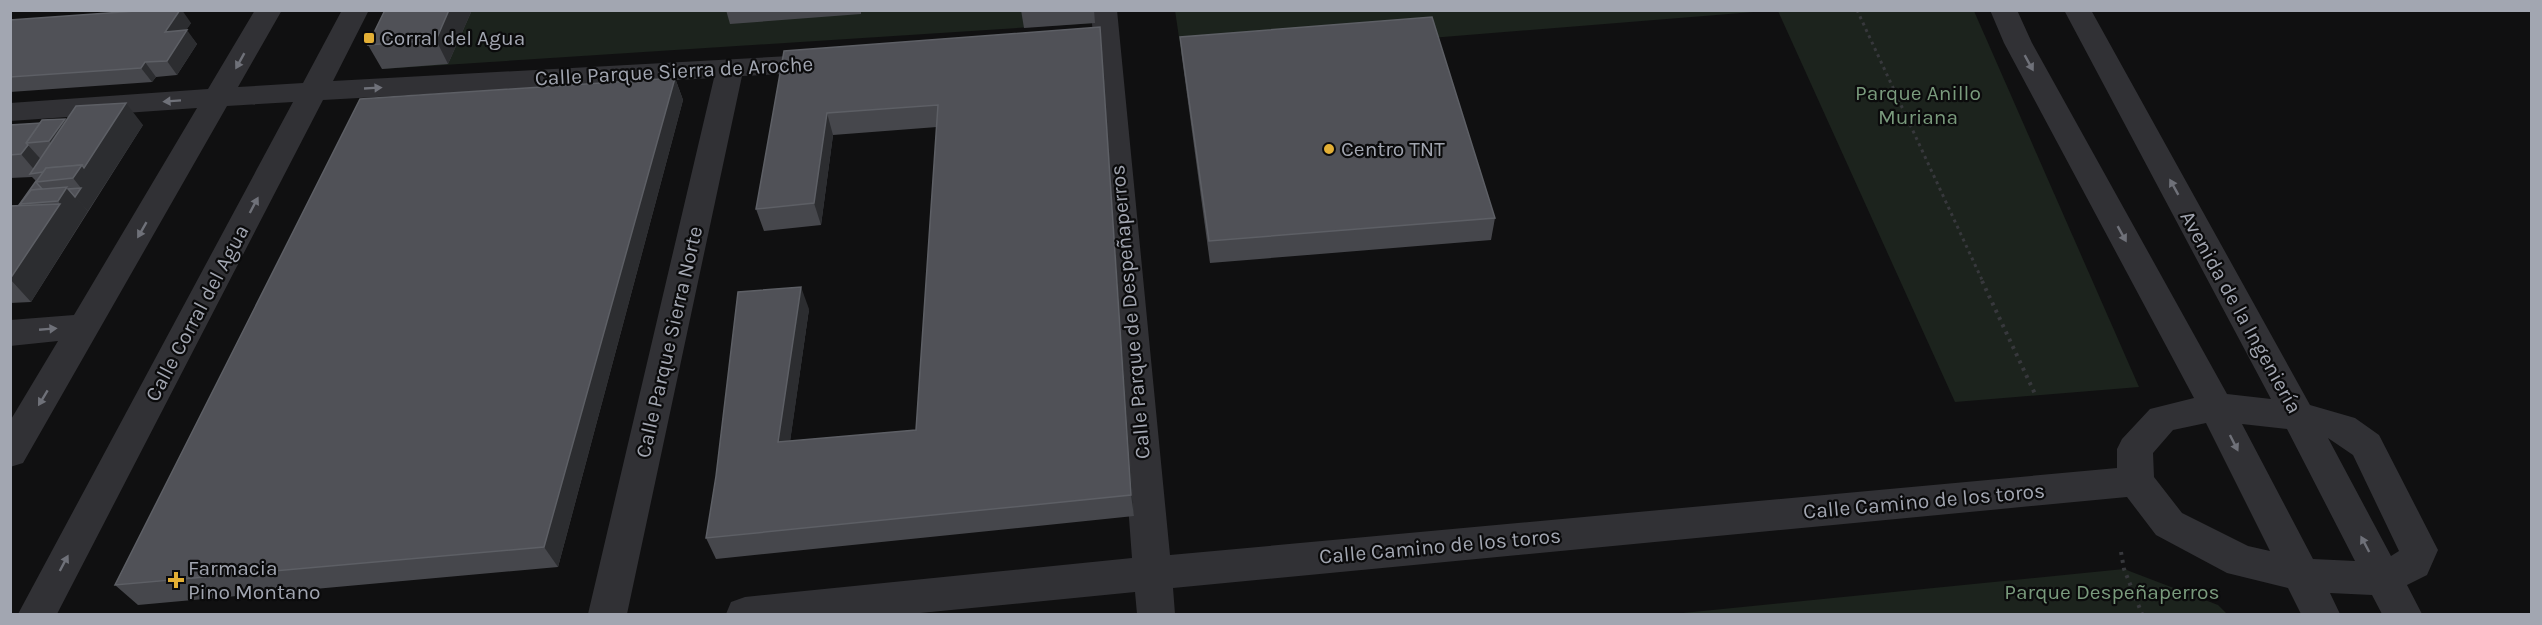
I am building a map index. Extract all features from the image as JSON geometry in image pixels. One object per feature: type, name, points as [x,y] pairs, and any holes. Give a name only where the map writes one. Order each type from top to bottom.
[{"type":"street","points":[[10,453],[220,98],[269,10]]},
{"type":"street","name":"Calle Corral del Agua","points":[[37,615],[356,10]]},
{"type":"street","name":"Calle Parque de Despeñaperros","points":[[1104,10],[1095,44],[1156,615]]},
{"type":"street","points":[[2003,10],[2023,53],[2216,407],[2321,615]]},
{"type":"street","name":"Avenida de la Ingeniería","points":[[2078,10],[2298,416]]},
{"type":"street","name":"Calle Parque Sierra de Aroche","points":[[10,112],[314,91],[848,61]]},
{"type":"street","name":"Calle Parque Sierra Norte","points":[[608,615],[730,69]]},
{"type":"street","points":[[10,333],[86,326]]},
{"type":"street","points":[[2216,407],[2298,416],[2342,428],[2366,445],[2419,550],[2413,563],[2383,579],[2302,575],[2241,561],[2169,524],[2136,481],[2135,449],[2162,419],[2216,407]]},
{"type":"street","name":"Calle Camino de los toros","points":[[746,615],[1153,573],[2136,481]]},
{"type":"street","points":[[2383,579],[2402,615]]},
{"type":"path","points":[[1857,10],[2036,396]]},
{"type":"path","points":[[2121,552],[2124,569],[2142,615]]},
{"type":"green space","points":[[1175,10],[1766,11],[1182,58]]},
{"type":"green space","points":[[410,11],[1094,11],[1095,23],[382,69]]},
{"type":"green space","name":"Parque Anillo Muriana","points":[[1778,11],[1974,11],[2139,387],[1955,402]]},
{"type":"green space","name":"Parque Despeñaperros","points":[[2124,569],[2218,605],[2227,614],[1673,614]]},
{"type":"building","points":[[180,10],[165,32],[187,30],[167,61],[145,62],[141,68],[10,77],[10,20]]},
{"type":"building","points":[[385,10],[449,10],[436,40],[368,45]]},
{"type":"building","name":"Centro TNT","points":[[1432,17],[1495,218],[1209,241],[1180,37]]},
{"type":"building","points":[[1100,27],[1131,495],[706,538],[716,476],[738,292],[801,287],[778,442],[916,430],[938,105],[827,113],[814,203],[756,209],[784,51]]},
{"type":"building","points":[[675,78],[544,547],[115,585],[360,99]]},
{"type":"building","points":[[126,103],[84,168],[82,165],[46,168],[43,172],[30,174],[76,106]]},
{"type":"building","points":[[65,119],[49,141],[26,143],[42,120]]},
{"type":"building","points":[[40,123],[21,154],[10,155],[10,125]]},
{"type":"building","points":[[82,165],[73,178],[36,182],[46,168]]},
{"type":"building","points":[[36,181],[42,189],[31,190],[19,205]]},
{"type":"building","points":[[67,187],[58,201],[20,204],[31,190]]},
{"type":"building","points":[[81,188],[75,197],[68,189]]},
{"type":"building","points":[[60,204],[10,279],[10,206]]},
{"type":"place","name":"Corral del Agua","points":[[369,38]]},
{"type":"place","name":"Centro TNT","points":[[1329,149]]},
{"type":"place","name":"Farmacia Pino Montano","points":[[176,580]]}]
